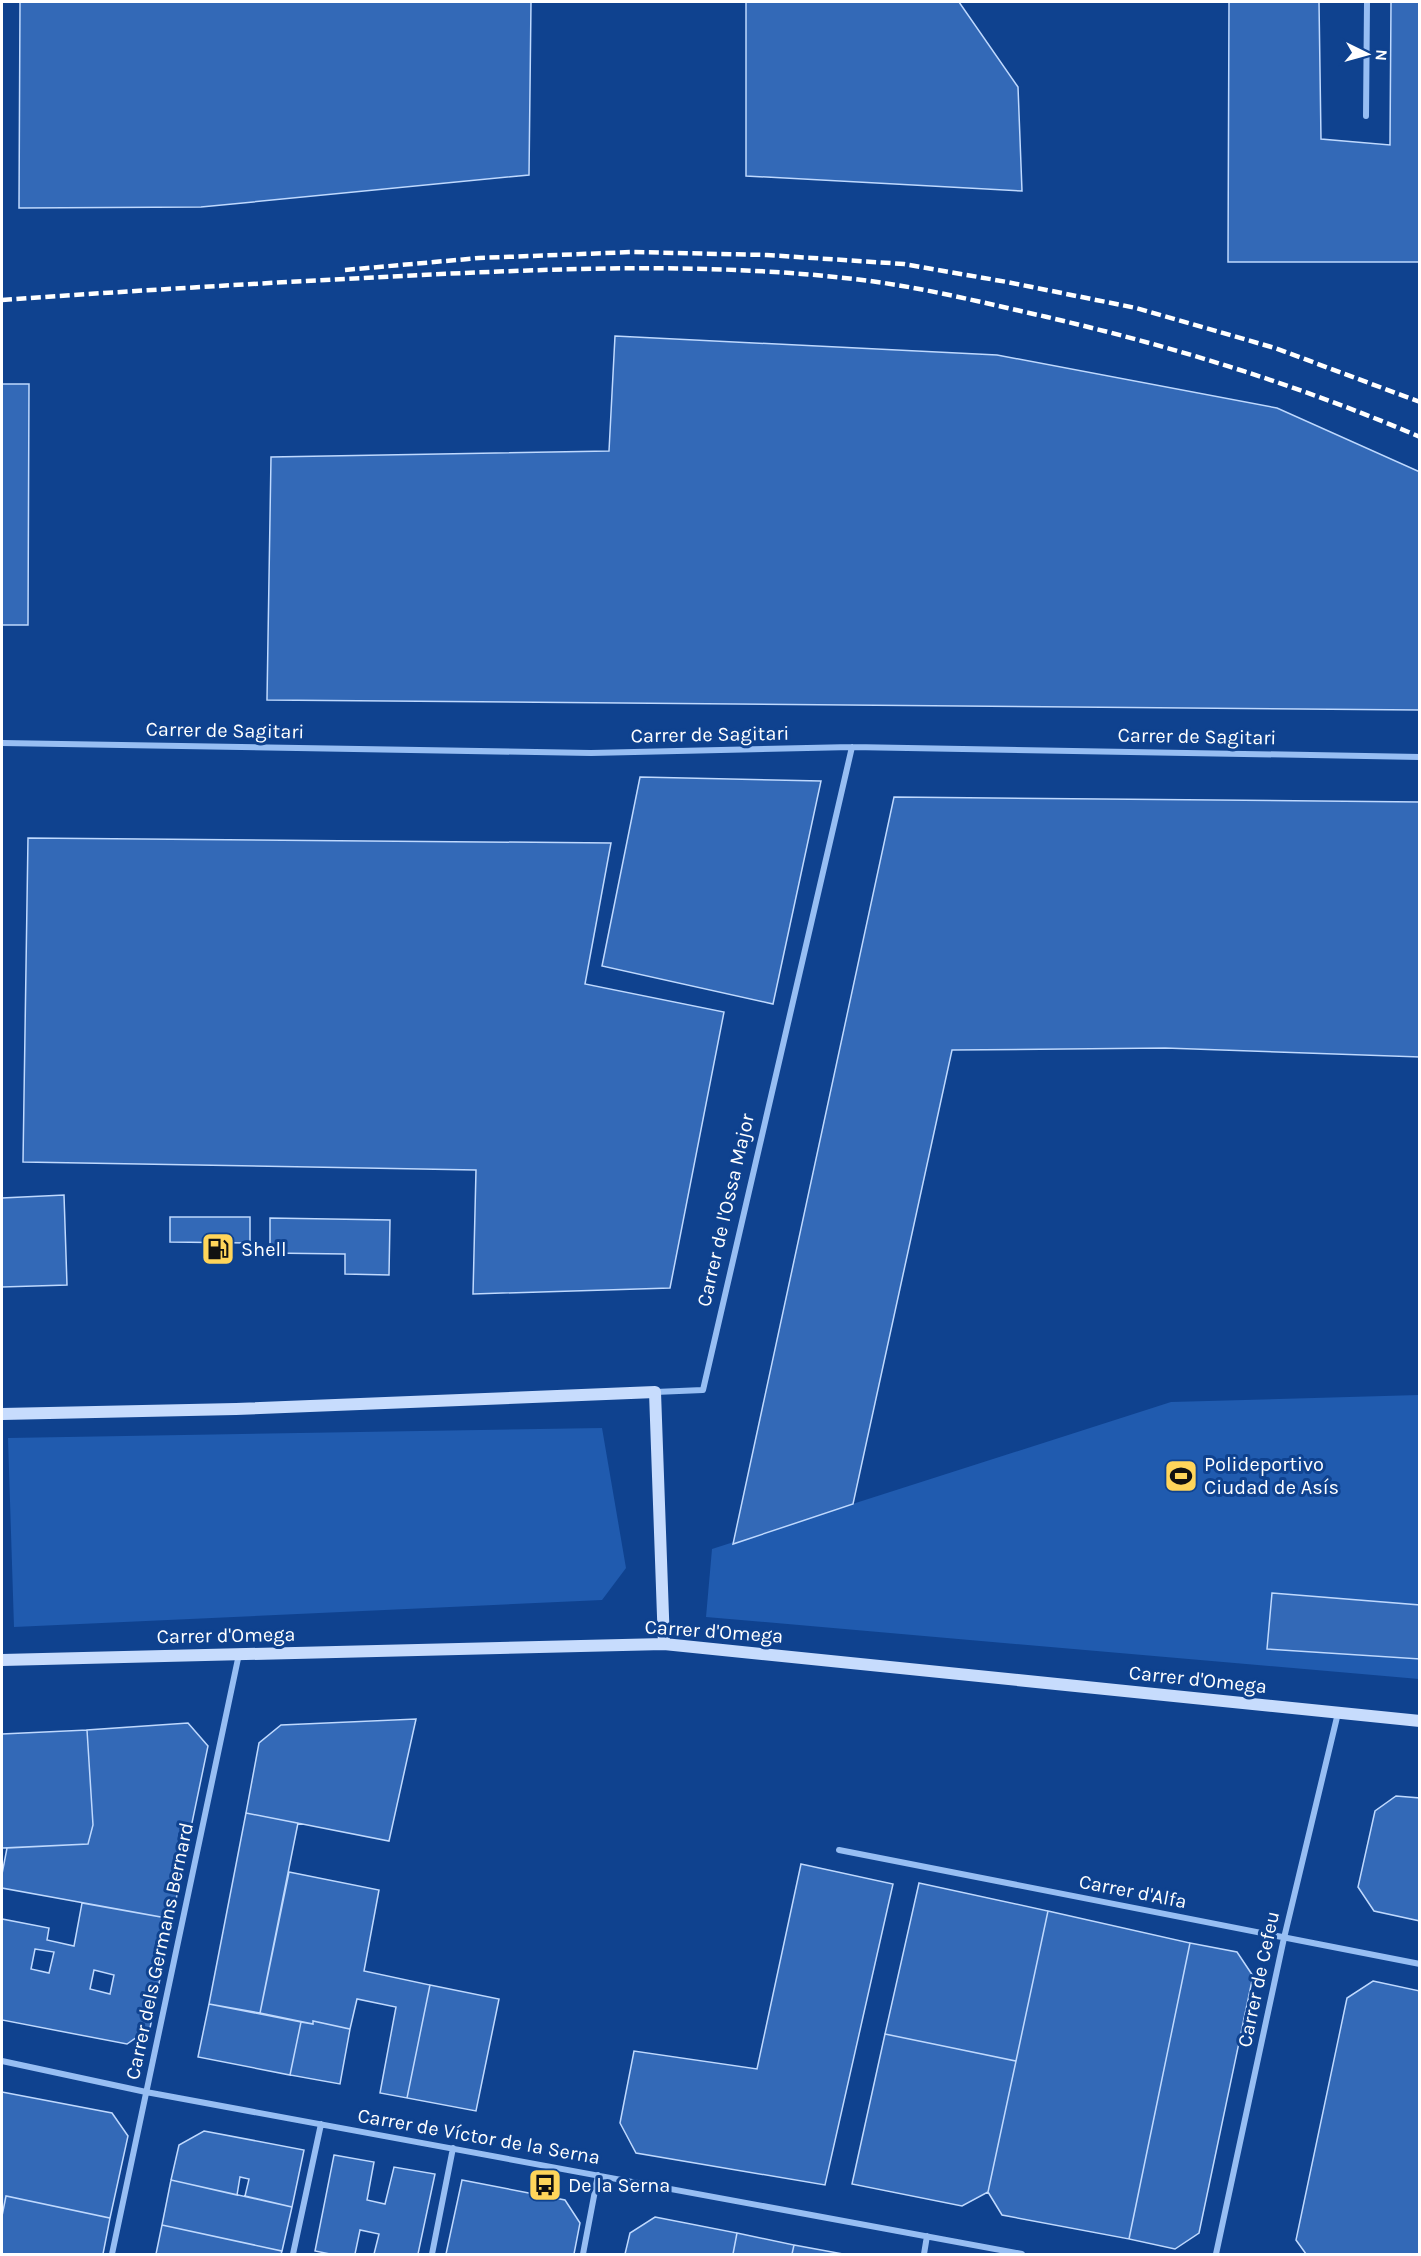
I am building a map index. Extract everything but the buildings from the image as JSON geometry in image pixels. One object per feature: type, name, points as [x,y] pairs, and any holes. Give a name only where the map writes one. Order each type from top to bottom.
[{"type":"street","points":[[1366,2],[1366,116]]},
{"type":"street","name":"Carrer de Sagitari","points":[[2,742],[591,753],[852,747],[1419,757]]},
{"type":"street","name":"Carrer de l'Ossa Major","points":[[655,1392],[703,1390],[852,747]]},
{"type":"street","points":[[2,1414],[236,1409],[655,1392],[664,1644]]},
{"type":"street","name":"Carrer d'Omega","points":[[2,1660],[664,1644],[1419,1721]]},
{"type":"street","name":"Carrer dels Germans Bernard","points":[[112,2254],[239,1654]]},
{"type":"street","name":"Carrer de Cefeu","points":[[1216,2254],[1284,1938],[1338,1713]]},
{"type":"street","name":"Carrer d'Alfa","points":[[839,1850],[1419,1964]]},
{"type":"street","name":"Carrer de Víctor de la Serna","points":[[2,2061],[146,2092],[1022,2254]]},
{"type":"street","points":[[293,2254],[321,2124]]},
{"type":"street","points":[[432,2254],[453,2148]]},
{"type":"street","points":[[583,2254],[598,2175]]},
{"type":"street","points":[[924,2254],[927,2236]]},
{"type":"shaded area","name":"Polideportivo Ciudad de Asís","points":[[1419,1395],[1419,1679],[706,1617],[712,1549],[1171,1402]]},
{"type":"shaded area","points":[[602,1428],[626,1568],[602,1600],[14,1627],[8,1438]]},
{"type":"railway","points":[[345,270],[479,258],[633,252],[767,255],[904,264],[1136,308],[1275,348],[1420,402]]},
{"type":"railway","points":[[2,300],[264,283],[532,270],[646,268],[815,275],[937,292],[1142,341],[1283,384],[1420,437]]},
{"type":"place","name":"Shell","points":[[218,1249]]},
{"type":"place","name":"Polideportivo Ciudad de Asís","points":[[1181,1476]]},
{"type":"place","name":"De la Serna","points":[[545,2185]]}]
